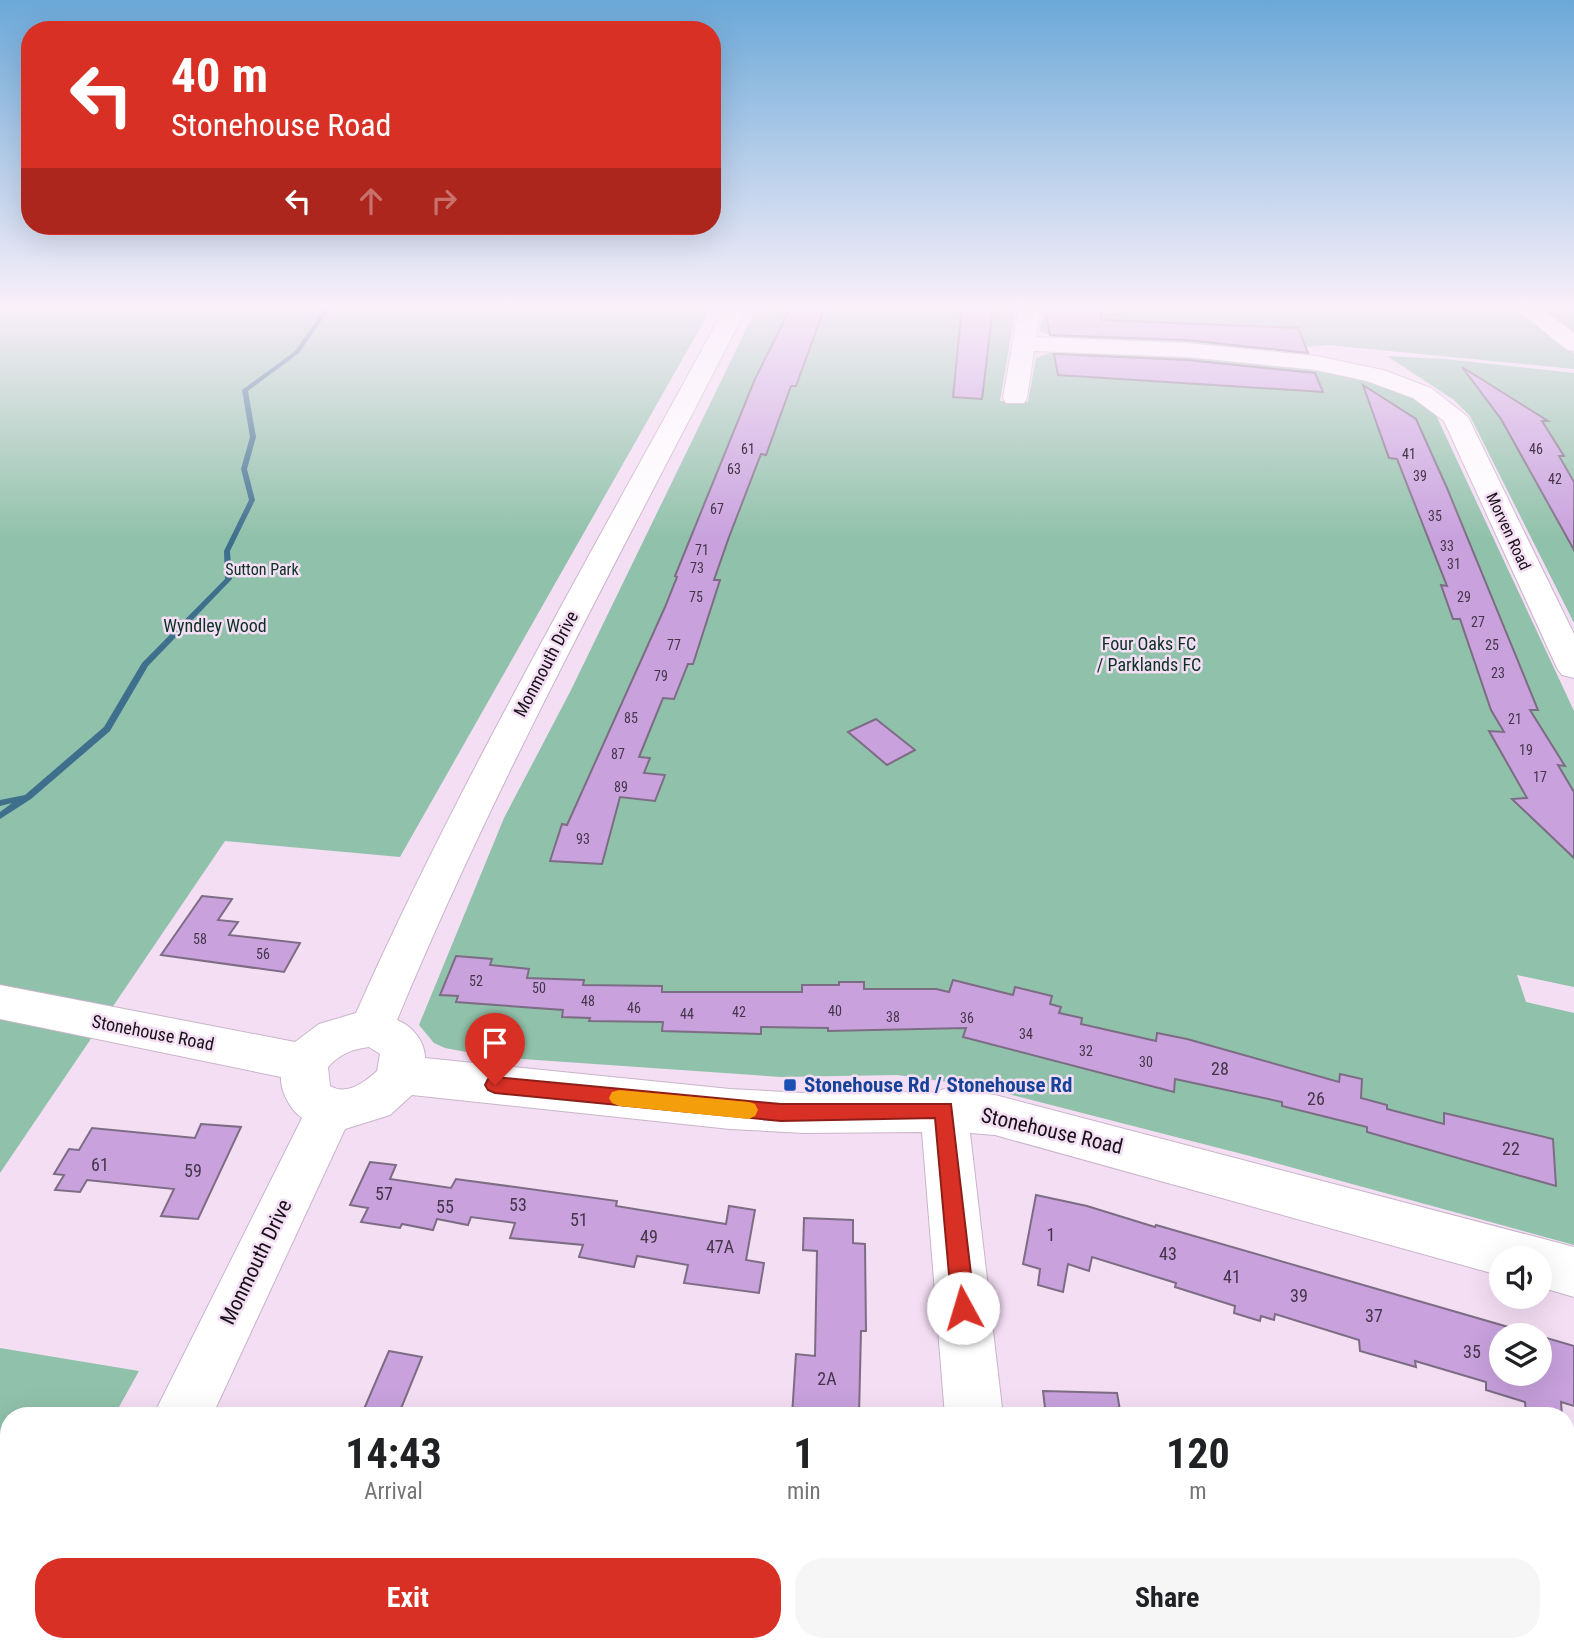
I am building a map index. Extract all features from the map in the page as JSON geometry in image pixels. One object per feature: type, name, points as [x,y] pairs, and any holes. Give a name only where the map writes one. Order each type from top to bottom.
[{"type":"street","name":"Monmouth Drive","points":[[371,1029],[404,947],[505,740],[695,384]]},
{"type":"street","points":[[1015,398],[1017,384]]},
{"type":"street","name":"Morven Road","points":[[1398,384],[1437,399],[1455,417],[1574,668]]},
{"type":"street","name":"Stonehouse Road","points":[[0,1002],[307,1063]]},
{"type":"street","points":[[371,1029],[394,1038],[403,1053],[400,1075],[383,1095],[357,1108],[331,1108],[314,1101],[304,1086],[307,1063],[329,1040],[348,1031],[371,1029]]},
{"type":"street","name":"Stonehouse Road","points":[[400,1075],[726,1109],[781,1112],[944,1110],[995,1115],[1045,1126],[1489,1249]]},
{"type":"street","name":"Monmouth Drive","points":[[186,1407],[331,1108]]},
{"type":"street","points":[[944,1110],[973,1407]]},
{"type":"street","points":[[1552,1266],[1574,1272]]},
{"type":"green space","name":"Sutton Park","points":[[0,384],[668,384],[400,857],[225,841],[0,1173]]},
{"type":"green space","name":"Four Oaks FC / Parklands FC","points":[[720,384],[1003,384],[1000,401],[1028,402],[1031,384],[1375,384],[1398,392],[1435,413],[1574,711],[1574,987],[1517,975],[1526,1002],[1574,1013],[1574,1245],[1250,1156],[977,1086],[897,1075],[781,1077],[493,1057],[445,1048],[434,1043],[419,1025],[504,818],[570,692]]},
{"type":"green space","points":[[1430,384],[1574,384],[1574,623],[1470,416],[1454,400]]},
{"type":"green space","points":[[0,1348],[139,1371],[119,1407],[0,1407]]},
{"type":"building","points":[[753,384],[797,384],[791,386],[766,455],[761,454],[729,537],[714,580],[720,580],[693,664],[688,664],[674,699],[663,698],[639,757],[650,758],[644,773],[665,775],[655,801],[620,797],[602,864],[550,861],[562,824],[567,825],[665,607],[677,577],[675,576]]},
{"type":"building","points":[[954,384],[984,384],[982,399],[953,397]]},
{"type":"building","points":[[1200,384],[1320,384],[1323,392]]},
{"type":"building","points":[[1475,384],[1489,384],[1548,421],[1542,421],[1564,456],[1559,456],[1574,482],[1574,550],[1501,419]]},
{"type":"building","points":[[1363,385],[1416,419],[1447,488],[1538,710],[1530,710],[1565,766],[1558,765],[1574,792],[1574,858],[1512,799],[1527,798],[1489,731],[1504,732],[1491,710],[1460,619],[1453,619],[1441,585],[1447,586],[1397,459],[1389,458]]},
{"type":"building","points":[[876,719],[915,750],[887,765],[848,732]]},
{"type":"building","points":[[202,896],[232,899],[218,920],[238,922],[229,935],[300,943],[284,972],[161,955]]},
{"type":"building","points":[[456,956],[492,959],[490,965],[529,969],[527,978],[584,980],[583,985],[662,986],[662,992],[802,992],[802,985],[864,982],[864,989],[936,989],[949,992],[953,980],[1013,995],[1015,987],[1052,996],[1050,1004],[1061,1007],[1059,1013],[1082,1018],[1081,1024],[1156,1041],[1157,1033],[1187,1039],[1339,1082],[1340,1074],[1362,1079],[1361,1098],[1387,1105],[1387,1109],[1444,1124],[1444,1113],[1553,1139],[1556,1186],[1367,1132],[1367,1127],[1282,1106],[1282,1102],[1175,1079],[1174,1092],[963,1037],[966,1028],[828,1031],[828,1028],[761,1027],[761,1034],[662,1031],[663,1022],[589,1021],[590,1018],[562,1017],[563,1010],[456,1002],[458,996],[440,995]]},
{"type":"building","points":[[201,1124],[241,1127],[198,1219],[161,1216],[174,1189],[87,1180],[80,1192],[55,1190],[64,1175],[54,1174],[69,1149],[79,1150],[92,1128],[195,1138]]},
{"type":"building","points":[[370,1162],[396,1165],[390,1179],[451,1188],[456,1179],[617,1201],[616,1206],[726,1224],[729,1206],[755,1210],[746,1260],[764,1263],[759,1293],[684,1283],[688,1265],[637,1256],[634,1267],[579,1257],[583,1245],[510,1238],[515,1223],[471,1217],[468,1225],[437,1219],[433,1230],[402,1224],[400,1228],[361,1222],[368,1208],[350,1205]]},
{"type":"building","points":[[1036,1195],[1087,1206],[1155,1227],[1156,1225],[1495,1323],[1489,1323],[1489,1386],[1552,1386],[1552,1340],[1574,1346],[1574,1406],[1561,1402],[1561,1407],[1525,1407],[1525,1402],[1486,1390],[1486,1382],[1415,1361],[1416,1367],[1360,1351],[1359,1340],[1275,1314],[1274,1320],[1261,1316],[1260,1321],[1234,1313],[1235,1306],[1175,1287],[1176,1283],[1092,1257],[1089,1271],[1068,1264],[1063,1292],[1038,1285],[1040,1269],[1023,1264]]},
{"type":"building","points":[[804,1218],[853,1220],[853,1243],[865,1244],[866,1331],[861,1331],[859,1407],[793,1407],[796,1354],[815,1356],[817,1251],[803,1250]]},
{"type":"building","points":[[389,1351],[422,1357],[402,1407],[365,1407]]},
{"type":"building","points":[[1043,1391],[1117,1393],[1119,1407],[1045,1407]]},
{"type":"waterway","points":[[0,803],[28,797],[107,729],[145,665],[229,579],[227,551],[252,500],[244,469],[253,437],[245,390],[253,384]]},
{"type":"waterway","points":[[0,816],[24,799]]},
{"type":"slow traffic","points":[[619,1098],[749,1110]]},
{"type":"place","name":"Stonehouse Rd / Stonehouse Rd","points":[[790,1085]]},
{"type":"route","points":[[495,1085],[726,1109],[781,1112],[944,1110],[963,1308]]},
{"type":"park label","name":"Wyndley Wood","points":[[215,626]]}]
